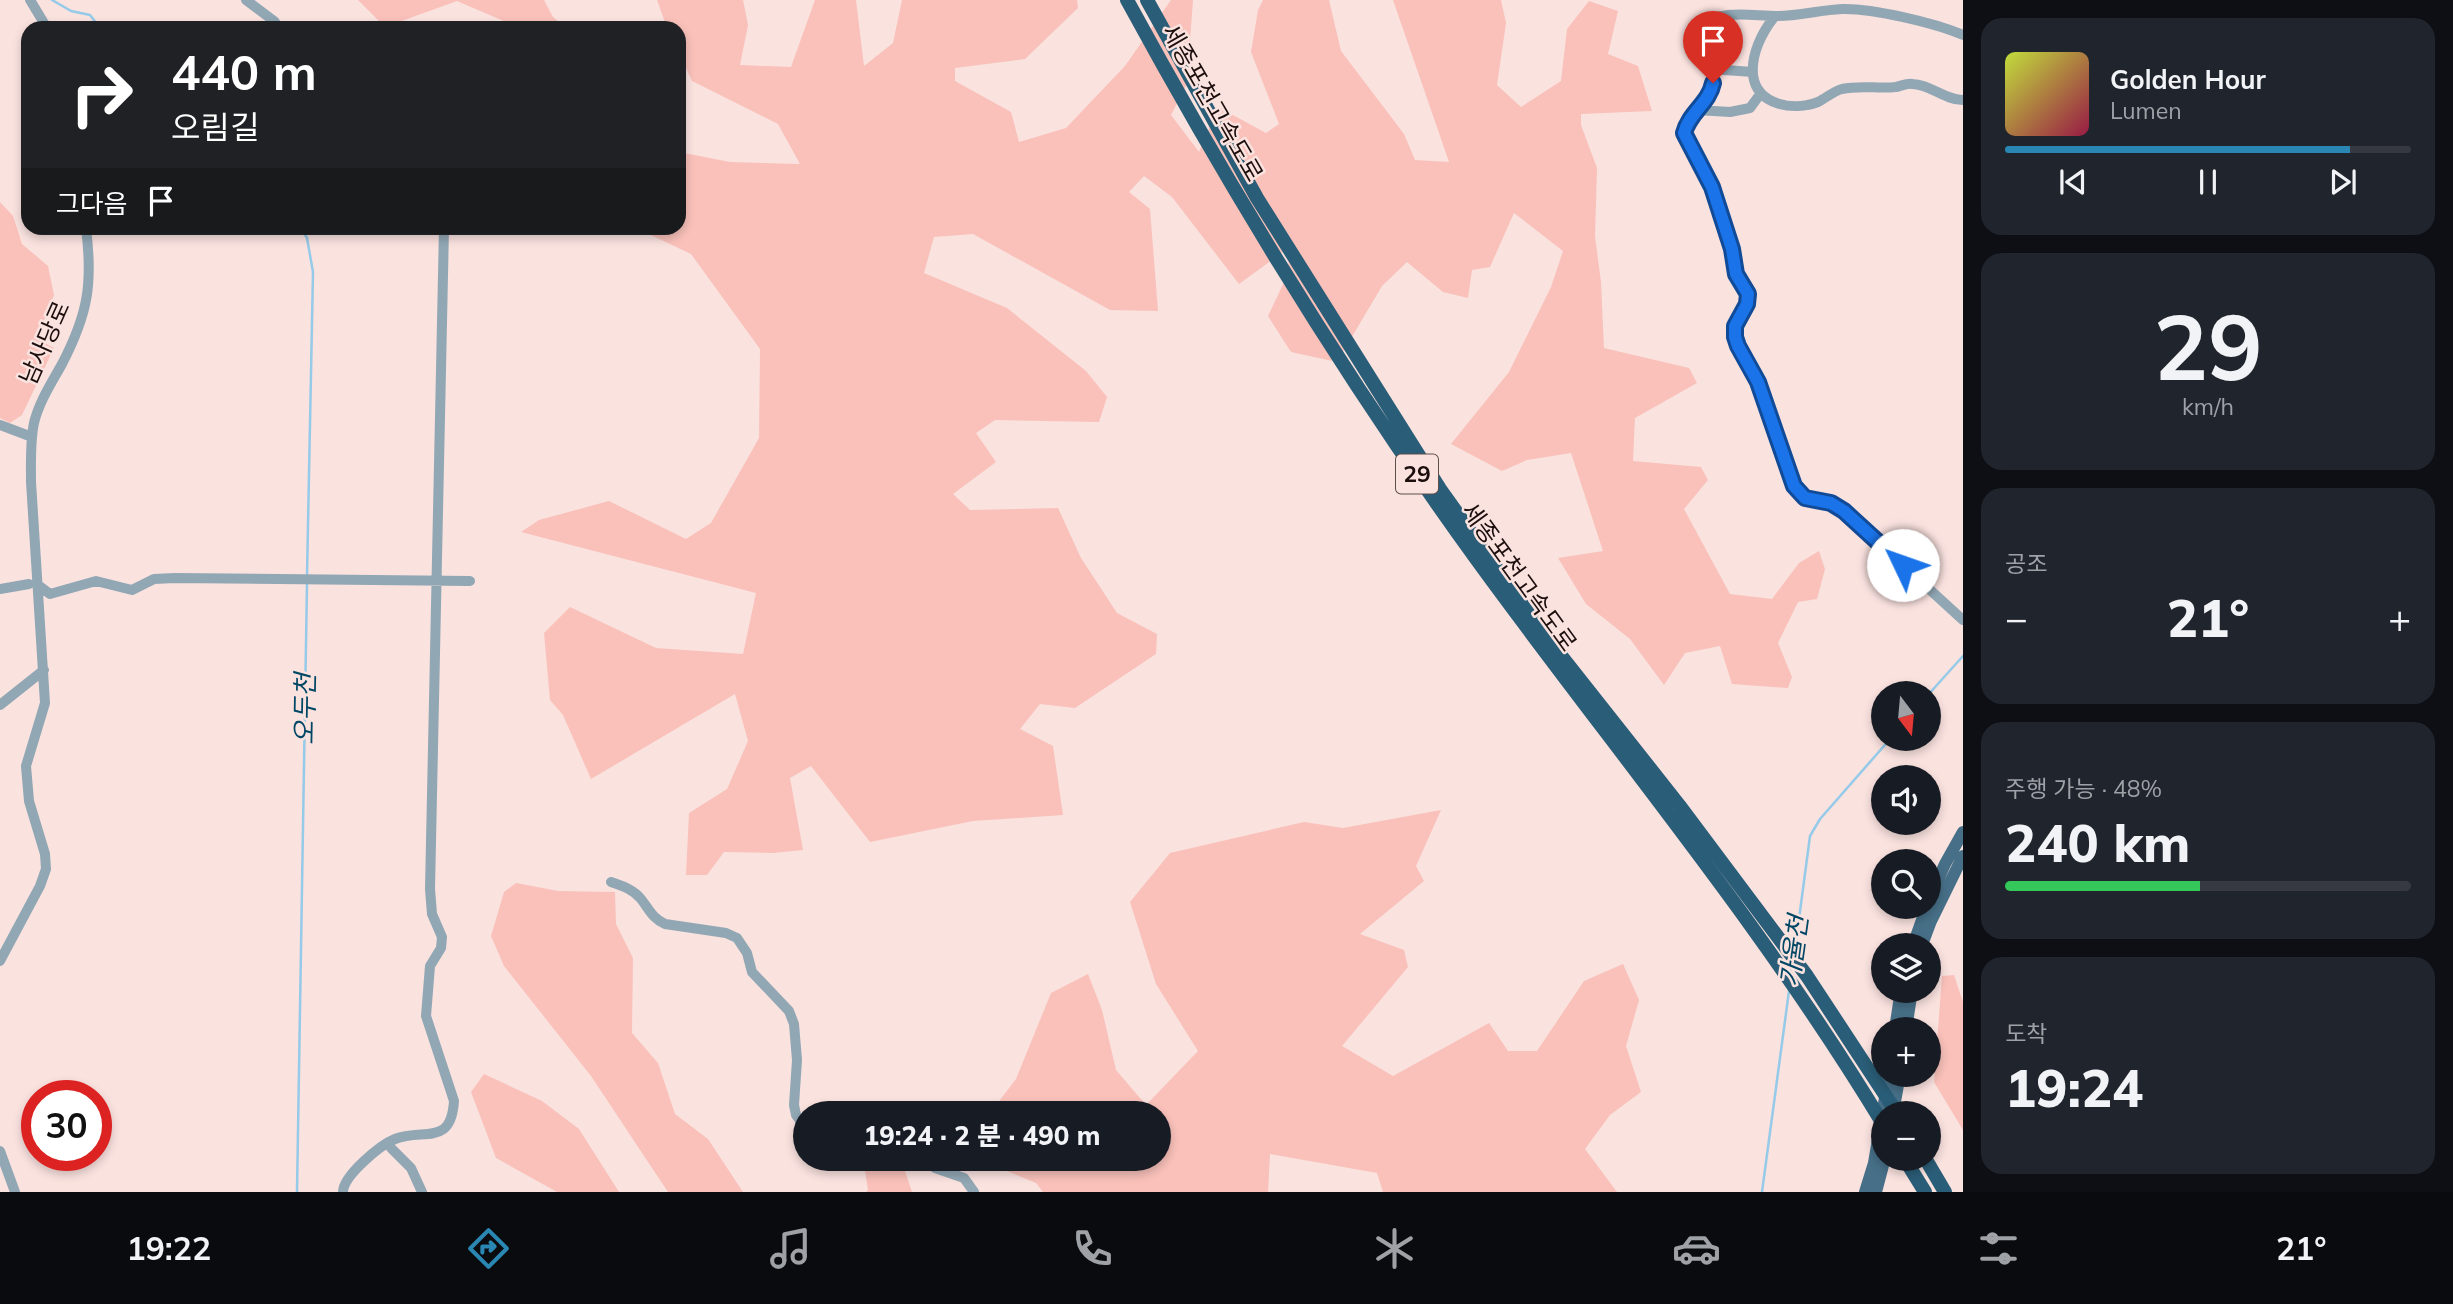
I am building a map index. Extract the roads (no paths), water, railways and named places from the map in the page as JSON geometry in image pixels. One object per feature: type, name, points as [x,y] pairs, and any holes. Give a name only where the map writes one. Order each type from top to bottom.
[{"type":"highway","name":"세종포천고속도로","points":[[1127,0],[1253,220],[1363,393],[1474,555],[1556,668],[1685,835],[1806,1005],[1871,1105]]},
{"type":"highway","name":"세종포천고속도로","points":[[1147,0],[1257,198],[1440,489],[1533,618],[1807,976],[1887,1101]]},
{"type":"highway","points":[[1912,1171],[1925,1192]]},
{"type":"highway","points":[[1933,1171],[1945,1192]]},
{"type":"main road","points":[[1941,873],[1963,832]]},
{"type":"main road","points":[[1926,933],[1963,856]]},
{"type":"main road","points":[[1865,1192],[1874,1163],[1887,1087]]},
{"type":"main road","points":[[1876,1192],[1882,1171]]},
{"type":"street","points":[[30,0],[43,21]]},
{"type":"street","points":[[246,0],[274,21]]},
{"type":"street","points":[[1963,35],[1909,20],[1856,10],[1775,16],[1732,14],[1706,21],[1699,25],[1697,38],[1713,83],[1684,133],[1712,187],[1732,249],[1736,274],[1749,299],[1735,326],[1735,337],[1758,382],[1794,486],[1805,498],[1831,503],[1844,511],[1963,620]]},
{"type":"street","points":[[1775,16],[1765,28],[1756,50],[1753,72],[1761,93],[1775,104],[1792,106],[1821,101],[1840,89],[1895,87],[1911,83],[1944,97],[1963,100]]},
{"type":"street","points":[[1710,69],[1753,72]]},
{"type":"street","points":[[1697,110],[1730,112],[1750,108],[1761,93]]},
{"type":"street","name":"남사당로","points":[[0,961],[40,886],[46,869],[46,854],[29,801],[26,766],[44,710],[44,670],[34,585],[32,438],[34,421],[45,394],[77,334],[88,298],[87,235]]},
{"type":"street","points":[[343,1192],[343,1186],[350,1175],[389,1142],[397,1138],[433,1135],[446,1128],[453,1115],[454,1101],[425,1016],[430,966],[441,948],[442,937],[432,914],[430,889],[444,235]]},
{"type":"street","points":[[0,425],[32,438]]},
{"type":"street","points":[[0,589],[34,585],[50,594],[96,581],[132,590],[154,579],[470,581]]},
{"type":"street","points":[[0,705],[44,670]]},
{"type":"street","points":[[611,882],[640,898],[651,915],[664,924],[737,937],[743,945],[752,972],[789,1011],[794,1024],[797,1060],[794,1101]]},
{"type":"street","points":[[389,1142],[391,1148],[411,1168],[422,1192]]},
{"type":"street","points":[[0,1151],[15,1192]]},
{"type":"street","points":[[944,1171],[964,1178],[974,1192]]},
{"type":"waterway","name":"오두천","points":[[52,0],[71,11],[90,15],[95,21]]},
{"type":"waterway","name":"오두천","points":[[305,235],[313,272],[307,576]]},
{"type":"waterway","name":"오두천","points":[[297,1192],[307,583]]},
{"type":"waterway","name":"가율천","points":[[1941,681],[1963,656]]},
{"type":"waterway","name":"가율천","points":[[1795,949],[1810,836],[1820,819],[1880,751]]},
{"type":"waterway","name":"가율천","points":[[1762,1192],[1789,991]]}]
